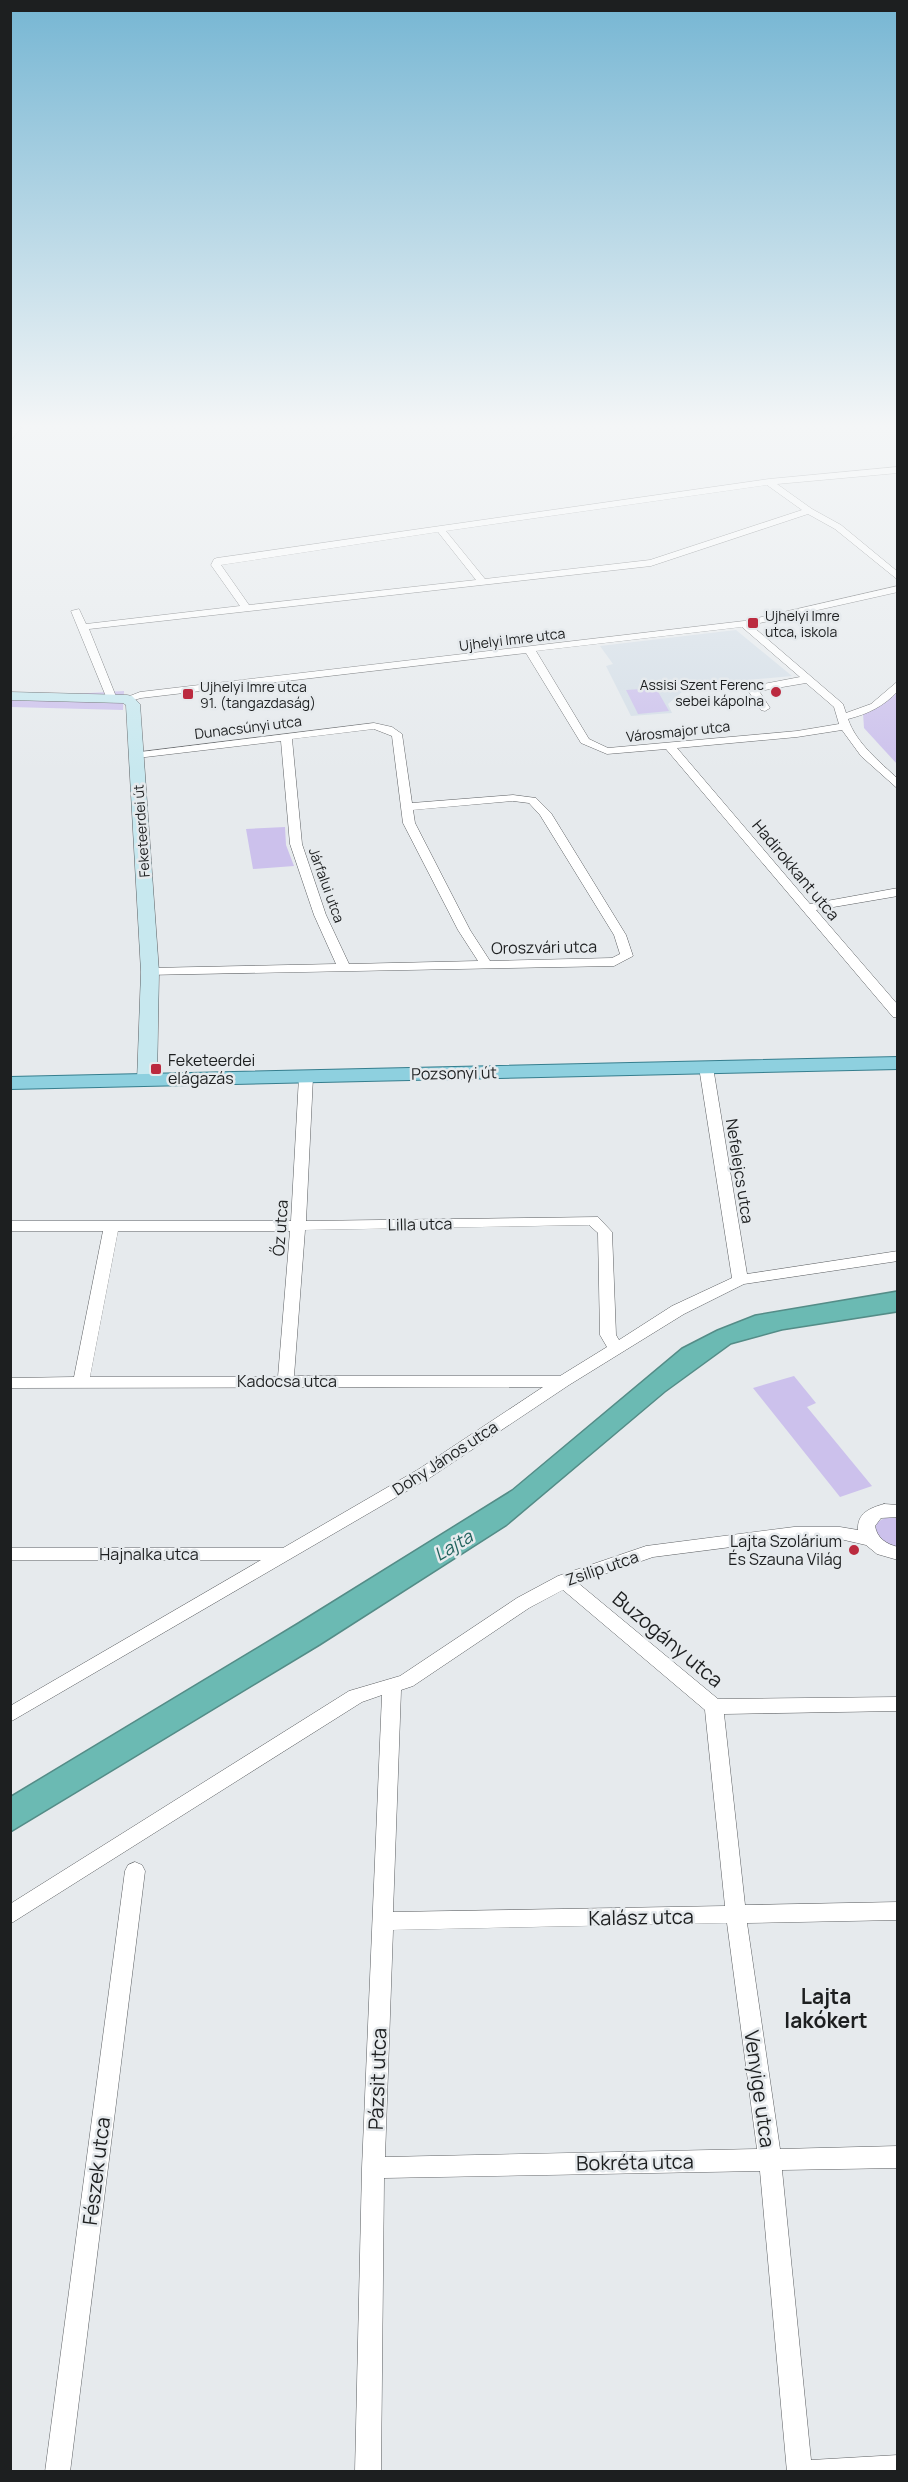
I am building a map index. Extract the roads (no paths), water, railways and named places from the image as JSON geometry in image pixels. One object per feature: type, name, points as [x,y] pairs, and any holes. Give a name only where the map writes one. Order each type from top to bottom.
[{"type":"main road","points":[[10,696],[120,699]]},
{"type":"main road","name":"Feketeerdei út","points":[[120,699],[133,704],[137,755],[150,972],[151,1009],[147,1081]]},
{"type":"main road","name":"Pozsonyi út","points":[[10,1083],[897,1062]]},
{"type":"street","points":[[248,609],[216,565],[217,561],[344,543]]},
{"type":"street","points":[[451,543],[483,582]]},
{"type":"street","points":[[84,627],[651,563],[712,543]]},
{"type":"street","points":[[857,543],[897,577]]},
{"type":"street","name":"Ujhelyi Imre utca","points":[[120,699],[744,624],[897,589]]},
{"type":"street","points":[[76,611],[120,699]]},
{"type":"street","points":[[744,624],[839,706],[844,722],[865,754],[897,786]]},
{"type":"street","name":"Városmajor utca","points":[[530,650],[585,741],[607,751],[797,734],[844,722],[863,713],[880,704],[897,684]]},
{"type":"street","points":[[765,708],[752,689],[808,679]]},
{"type":"street","name":"Dunacsúnyi utca","points":[[137,755],[374,726],[397,734],[409,822],[464,930],[486,964]]},
{"type":"street","name":"Járfalui utca","points":[[286,738],[296,844],[320,915],[344,967]]},
{"type":"street","name":"Hadirokkant utca","points":[[670,747],[897,1014]]},
{"type":"street","name":"Oroszvári utca","points":[[150,972],[614,962],[627,956],[627,950],[614,925],[545,813],[532,800],[513,798],[407,807]]},
{"type":"street","points":[[807,908],[897,892]]},
{"type":"street","name":"Nefelejcs utca","points":[[706,1067],[740,1280]]},
{"type":"street","name":"Őz utca","points":[[286,1381],[306,1077]]},
{"type":"street","name":"Lilla utca","points":[[10,1226],[298,1226],[594,1220],[605,1232],[608,1335],[616,1349]]},
{"type":"street","points":[[81,1383],[111,1227]]},
{"type":"street","name":"Dohy János utca","points":[[10,1716],[425,1473],[563,1381],[678,1310],[740,1280],[897,1256]]},
{"type":"street","name":"Kadocsa utca","points":[[10,1383],[563,1381]]},
{"type":"street","points":[[894,1507],[872,1516],[867,1531],[894,1554]]},
{"type":"street","name":"Zsilip utca","points":[[10,1915],[356,1696],[406,1681],[523,1603],[564,1581],[652,1551],[794,1533],[867,1531]]},
{"type":"street","name":"Hajnalka utca","points":[[10,1554],[288,1554]]},
{"type":"street","name":"Buzogány utca","points":[[564,1581],[714,1707],[897,1704]]},
{"type":"street","name":"Pázsit utca","points":[[368,2472],[373,2168],[392,1687]]},
{"type":"street","name":"Venyige utca","points":[[714,1707],[736,1915],[770,2159],[800,2472]]},
{"type":"street","name":"Fészek utca","points":[[57,2472],[135,1871]]},
{"type":"street","name":"Kalász utca","points":[[384,1921],[897,1911]]},
{"type":"street","name":"Bokréta utca","points":[[373,2168],[897,2157]]},
{"type":"street","points":[[812,2472],[897,2468]]},
{"type":"water","name":"Lajta","points":[[897,1291],[897,1312],[782,1330],[731,1344],[665,1392],[506,1526],[320,1645],[11,1832],[11,1796],[298,1623],[512,1490],[682,1348],[717,1330],[755,1315]]},
{"type":"place","name":"Ujhelyi Imre utca, iskola","points":[[753,623]]},
{"type":"place","name":"Assisi Szent Ferenc sebei kápolna","points":[[776,692]]},
{"type":"place","name":"Ujhelyi Imre utca 91. (tangazdaság)","points":[[188,694]]},
{"type":"place","name":"Feketeerdei elágazás","points":[[156,1069]]},
{"type":"place","name":"Lajta Szolárium És Szauna Világ","points":[[854,1550]]},
{"type":"district","name":"Lajta lakókert","points":[[826,2008]]}]
